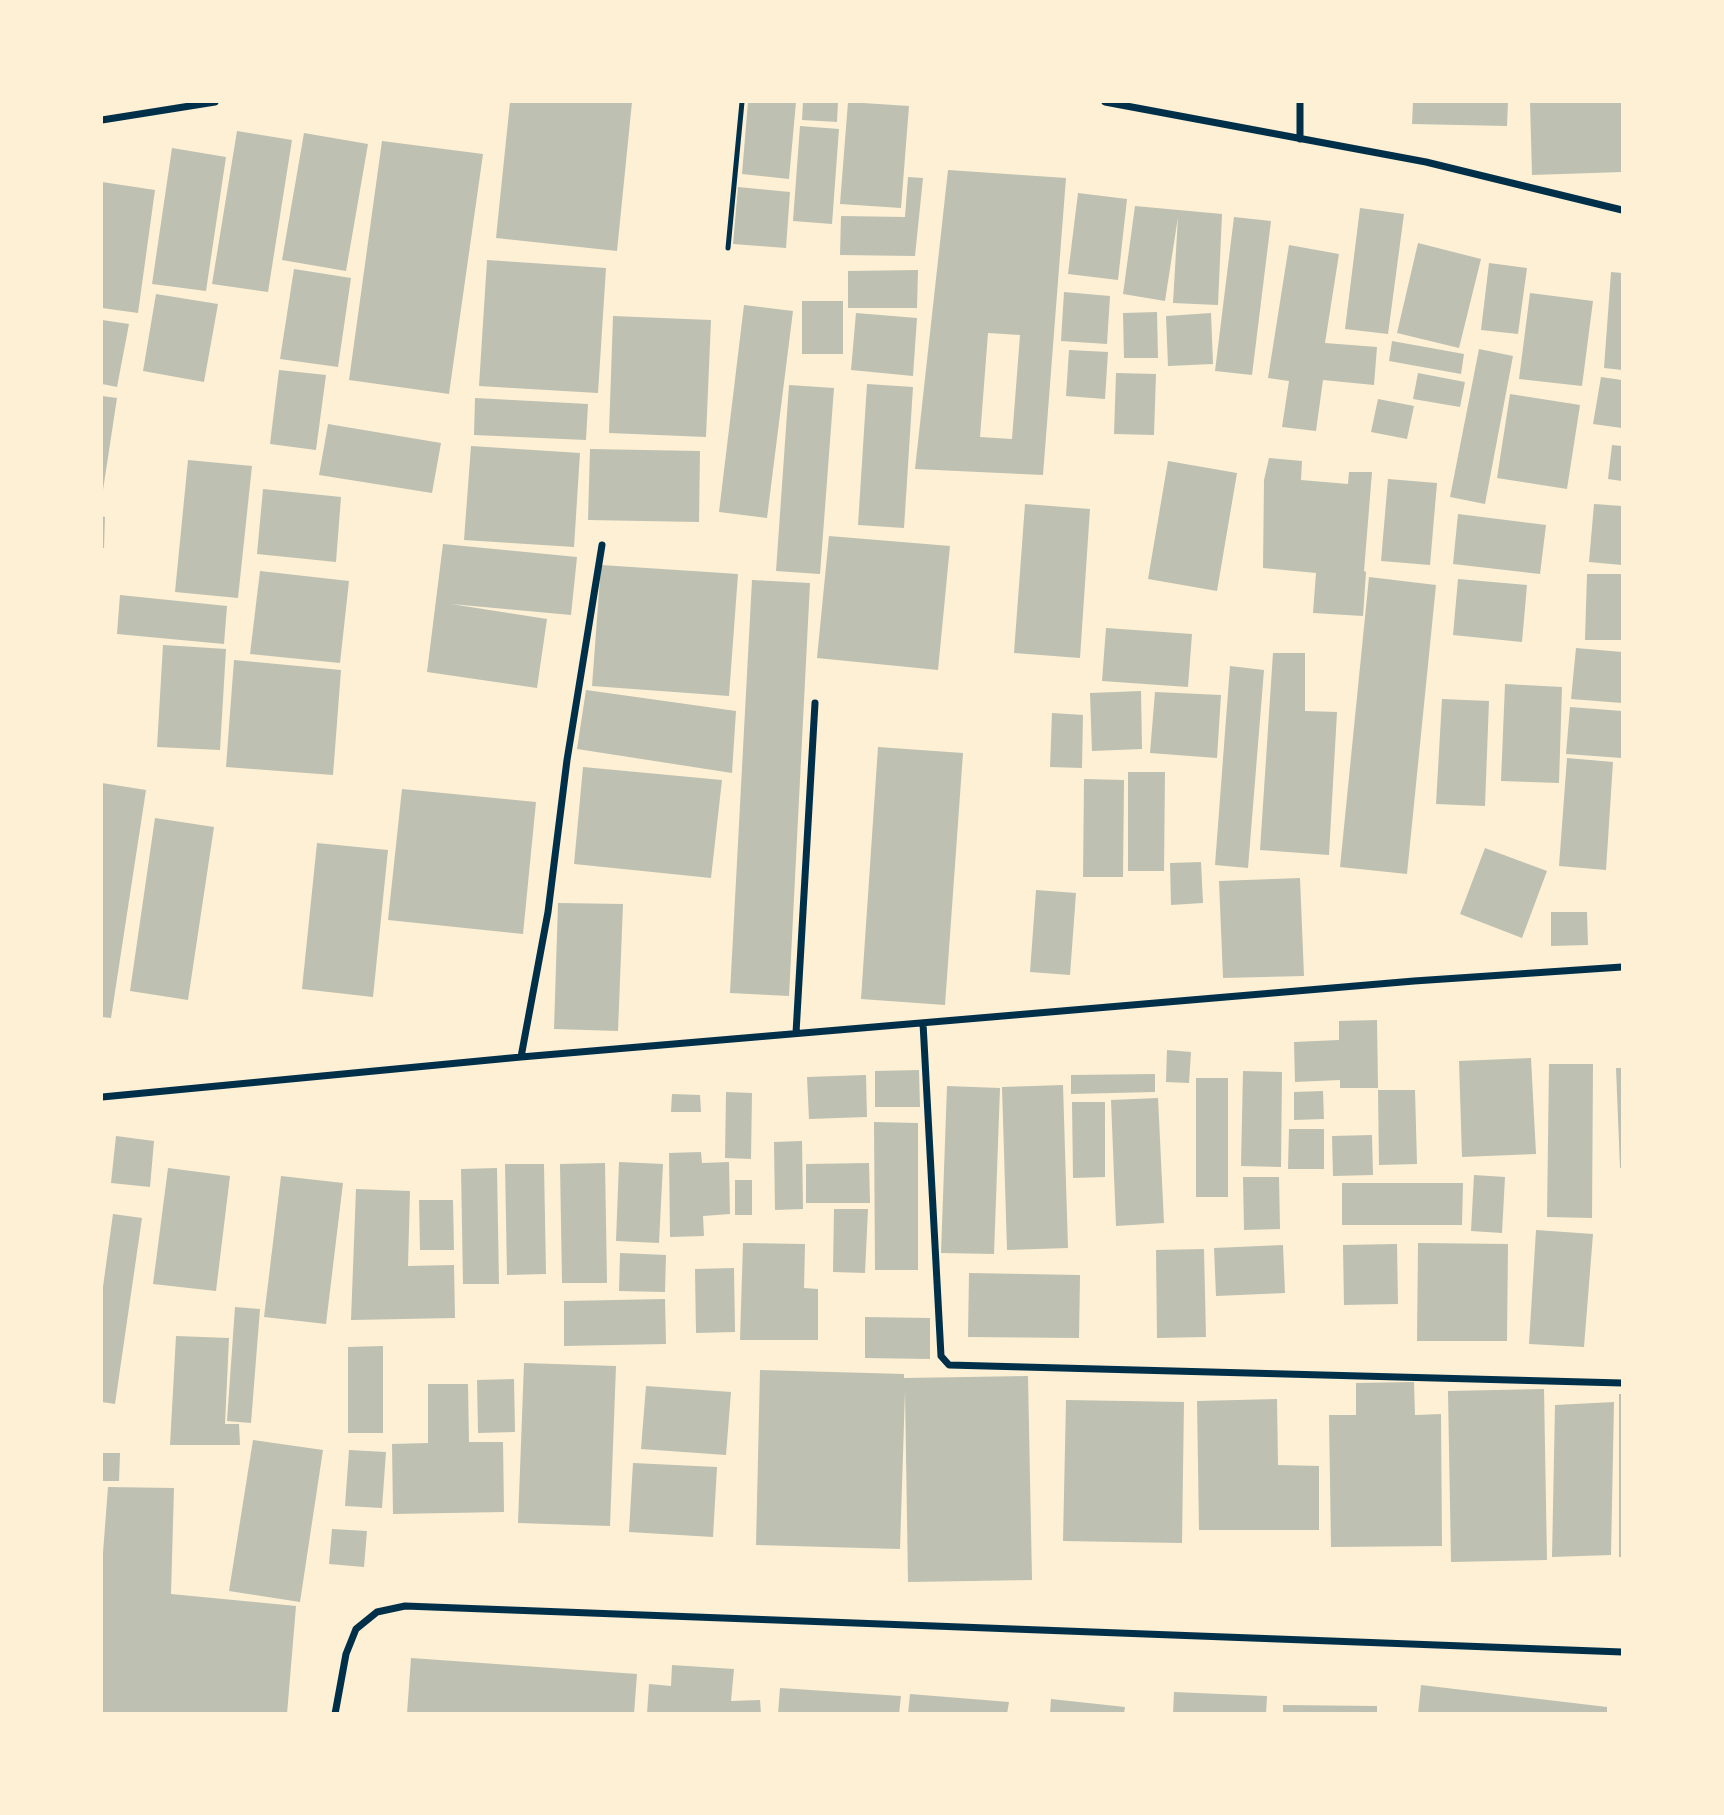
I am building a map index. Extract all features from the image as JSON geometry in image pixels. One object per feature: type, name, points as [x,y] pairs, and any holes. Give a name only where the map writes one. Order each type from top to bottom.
[{"type":"street","points":[[102,120],[215,102]]},
{"type":"street","points":[[1105,102],[1426,162],[1622,210]]},
{"type":"street","points":[[1300,102],[1300,139]]},
{"type":"street","points":[[521,1057],[548,912],[567,760],[601,545]]},
{"type":"street","points":[[796,1033],[815,704]]},
{"type":"street","points":[[102,1097],[796,1033],[1414,981],[1622,967]]},
{"type":"street","points":[[923,1023],[941,1356],[949,1365],[1622,1384]]},
{"type":"street","points":[[335,1713],[346,1654],[356,1629],[377,1612],[405,1605],[1622,1652]]},
{"type":"lane","points":[[728,248],[742,102]]},
{"type":"building","points":[[510,102],[632,102],[617,251],[496,238]]},
{"type":"building","points":[[748,102],[796,102],[789,179],[742,174]]},
{"type":"building","points":[[803,102],[838,102],[837,122],[802,120]]},
{"type":"building","points":[[848,102],[909,106],[901,208],[840,204]]},
{"type":"building","points":[[1413,102],[1508,102],[1507,126],[1412,124]]},
{"type":"building","points":[[1530,102],[1622,102],[1622,172],[1532,175]]},
{"type":"building","points":[[800,126],[839,129],[832,224],[793,221]]},
{"type":"building","points":[[237,131],[292,140],[268,292],[212,284]]},
{"type":"building","points":[[304,133],[368,144],[346,271],[282,260]]},
{"type":"building","points":[[382,141],[483,154],[449,394],[349,380]]},
{"type":"building","points":[[172,148],[226,157],[206,291],[152,284]]},
{"type":"building","points":[[948,170],[1066,178],[1043,475],[915,469]],"holes":[[[988,333],[1020,335],[1012,439],[980,437]]]},
{"type":"building","points":[[908,177],[923,178],[915,256],[840,255],[841,216],[905,217]]},
{"type":"building","points":[[102,182],[155,190],[138,313],[102,308]]},
{"type":"building","points":[[738,187],[790,192],[786,248],[733,244]]},
{"type":"building","points":[[1078,193],[1127,199],[1118,280],[1068,274]]},
{"type":"building","points":[[1135,206],[1222,214],[1218,305],[1173,303],[1178,217],[1165,301],[1123,294]]},
{"type":"building","points":[[1360,208],[1404,214],[1388,334],[1345,329]]},
{"type":"building","points":[[1234,217],[1271,221],[1252,375],[1215,371]]},
{"type":"building","points":[[1418,243],[1481,259],[1459,348],[1397,333]]},
{"type":"building","points":[[1289,245],[1339,254],[1325,343],[1377,347],[1374,385],[1323,380],[1316,431],[1282,427],[1289,381],[1268,378]]},
{"type":"building","points":[[487,260],[606,268],[598,393],[479,386]]},
{"type":"building","points":[[1489,263],[1527,268],[1518,334],[1481,330]]},
{"type":"building","points":[[294,269],[351,278],[338,367],[280,359]]},
{"type":"building","points":[[918,270],[917,308],[848,308],[848,271]]},
{"type":"building","points":[[1611,272],[1622,273],[1622,370],[1604,368]]},
{"type":"building","points":[[1064,292],[1110,296],[1107,344],[1061,341]]},
{"type":"building","points":[[1530,293],[1593,301],[1582,386],[1519,379]]},
{"type":"building","points":[[156,294],[218,304],[204,382],[143,371]]},
{"type":"building","points":[[802,301],[843,301],[843,354],[802,354]]},
{"type":"building","points":[[744,305],[793,311],[767,518],[719,512]]},
{"type":"building","points":[[1157,312],[1158,358],[1124,358],[1123,313]]},
{"type":"building","points":[[856,313],[917,318],[913,376],[851,370]]},
{"type":"building","points":[[1211,313],[1213,364],[1168,366],[1166,316]]},
{"type":"building","points":[[613,316],[711,320],[706,437],[609,433]]},
{"type":"building","points":[[102,320],[129,324],[117,387],[102,384]]},
{"type":"building","points":[[1392,341],[1464,354],[1461,374],[1389,361]]},
{"type":"building","points":[[1479,349],[1513,356],[1485,504],[1450,497]]},
{"type":"building","points":[[1069,350],[1108,352],[1105,399],[1066,396]]},
{"type":"building","points":[[279,370],[326,375],[316,450],[270,444]]},
{"type":"building","points":[[1116,373],[1156,374],[1154,435],[1114,434]]},
{"type":"building","points":[[1418,373],[1465,382],[1460,407],[1413,399]]},
{"type":"building","points":[[1601,377],[1622,380],[1622,428],[1593,424]]},
{"type":"building","points":[[867,384],[913,387],[904,528],[858,525]]},
{"type":"building","points":[[789,385],[834,388],[820,574],[776,571]]},
{"type":"building","points":[[1510,394],[1580,405],[1567,489],[1497,478]]},
{"type":"building","points":[[102,396],[117,398],[103,490],[102,490]]},
{"type":"building","points":[[475,398],[588,404],[586,440],[474,435]]},
{"type":"building","points":[[1378,399],[1414,406],[1407,439],[1371,432]]},
{"type":"building","points":[[328,424],[441,443],[432,493],[319,475]]},
{"type":"building","points":[[1612,445],[1622,446],[1622,481],[1608,479]]},
{"type":"building","points":[[471,446],[580,453],[574,547],[464,540]]},
{"type":"building","points":[[590,449],[700,451],[699,522],[588,520]]},
{"type":"building","points":[[1269,458],[1302,461],[1301,480],[1348,484],[1349,472],[1372,472],[1363,616],[1313,613],[1316,573],[1263,568],[1264,480]]},
{"type":"building","points":[[188,460],[252,466],[238,598],[175,592]]},
{"type":"building","points":[[1168,461],[1237,473],[1217,591],[1148,579]]},
{"type":"building","points":[[1388,479],[1437,483],[1430,565],[1381,561]]},
{"type":"building","points":[[263,489],[341,497],[336,562],[257,554]]},
{"type":"building","points":[[1025,504],[1090,509],[1080,658],[1014,653]]},
{"type":"building","points":[[1594,504],[1622,506],[1622,565],[1589,562]]},
{"type":"building","points":[[1458,514],[1546,525],[1540,574],[1453,564]]},
{"type":"building","points":[[102,516],[105,517],[104,548],[102,548]]},
{"type":"building","points":[[829,536],[950,546],[938,670],[817,658]]},
{"type":"building","points":[[443,544],[577,557],[571,615],[451,604],[547,619],[537,688],[427,672]]},
{"type":"building","points":[[601,565],[738,574],[729,696],[592,686]]},
{"type":"building","points":[[260,571],[349,581],[340,663],[250,654]]},
{"type":"building","points":[[1587,574],[1622,574],[1622,640],[1585,640]]},
{"type":"building","points":[[1369,577],[1436,585],[1407,874],[1340,867]]},
{"type":"building","points":[[1458,579],[1527,585],[1522,642],[1453,635]]},
{"type":"building","points":[[752,580],[810,583],[789,996],[730,993]]},
{"type":"building","points":[[120,595],[227,606],[224,644],[117,634]]},
{"type":"building","points":[[1106,628],[1192,634],[1188,687],[1102,681]]},
{"type":"building","points":[[163,645],[226,649],[220,750],[157,747]]},
{"type":"building","points":[[1576,648],[1622,652],[1622,703],[1571,699]]},
{"type":"building","points":[[1273,653],[1305,653],[1305,711],[1337,712],[1329,855],[1260,850]]},
{"type":"building","points":[[234,660],[341,670],[333,775],[226,767]]},
{"type":"building","points":[[1230,666],[1264,670],[1248,868],[1215,865]]},
{"type":"building","points":[[1505,684],[1562,687],[1559,783],[1501,781]]},
{"type":"building","points":[[586,690],[736,711],[732,773],[577,749]]},
{"type":"building","points":[[1141,691],[1142,749],[1092,751],[1090,693]]},
{"type":"building","points":[[1155,692],[1221,695],[1217,758],[1150,753]]},
{"type":"building","points":[[1442,699],[1489,701],[1485,806],[1436,804]]},
{"type":"building","points":[[1570,707],[1622,711],[1622,758],[1566,754]]},
{"type":"building","points":[[1052,713],[1083,715],[1082,768],[1050,767]]},
{"type":"building","points":[[878,747],[963,753],[945,1005],[861,999]]},
{"type":"building","points":[[1567,758],[1613,762],[1606,870],[1559,866]]},
{"type":"building","points":[[583,767],[722,780],[711,878],[574,864]]},
{"type":"building","points":[[1128,772],[1165,772],[1164,871],[1128,871]]},
{"type":"building","points":[[1084,779],[1124,780],[1123,877],[1083,877]]},
{"type":"building","points":[[102,783],[146,790],[111,1018],[102,1017]]},
{"type":"building","points":[[402,789],[536,802],[523,934],[388,920]]},
{"type":"building","points":[[155,818],[214,827],[188,1000],[130,991]]},
{"type":"building","points":[[317,843],[388,850],[373,997],[302,989]]},
{"type":"building","points":[[1485,848],[1547,871],[1522,938],[1460,914]]},
{"type":"building","points":[[1201,862],[1203,903],[1171,905],[1170,863]]},
{"type":"building","points":[[1300,878],[1304,976],[1223,978],[1219,881]]},
{"type":"building","points":[[1036,890],[1076,893],[1070,975],[1030,972]]},
{"type":"building","points":[[558,903],[623,904],[618,1031],[554,1029]]},
{"type":"building","points":[[1551,912],[1587,912],[1588,945],[1551,946]]},
{"type":"building","points":[[1377,1020],[1378,1088],[1340,1088],[1340,1080],[1295,1082],[1294,1042],[1339,1040],[1339,1021]]},
{"type":"building","points":[[1167,1050],[1191,1052],[1189,1083],[1166,1082]]},
{"type":"building","points":[[1531,1058],[1536,1154],[1462,1157],[1459,1061]]},
{"type":"building","points":[[1549,1064],[1593,1064],[1592,1218],[1547,1217]]},
{"type":"building","points":[[1616,1068],[1622,1068],[1622,1168],[1620,1168]]},
{"type":"building","points":[[919,1070],[920,1107],[875,1107],[875,1071]]},
{"type":"building","points":[[1243,1071],[1282,1072],[1281,1167],[1241,1166]]},
{"type":"building","points":[[1155,1074],[1155,1092],[1071,1094],[1071,1075]]},
{"type":"building","points":[[866,1075],[867,1117],[809,1119],[807,1077]]},
{"type":"building","points":[[1196,1078],[1228,1078],[1228,1197],[1196,1197]]},
{"type":"building","points":[[1063,1085],[1068,1248],[1007,1250],[1002,1087]]},
{"type":"building","points":[[947,1086],[1000,1088],[994,1254],[941,1253]]},
{"type":"building","points":[[1378,1090],[1415,1090],[1417,1164],[1379,1165]]},
{"type":"building","points":[[1323,1091],[1324,1119],[1294,1120],[1294,1092]]},
{"type":"building","points":[[726,1092],[752,1093],[751,1159],[725,1158]]},
{"type":"building","points":[[672,1094],[700,1095],[701,1112],[671,1112]]},
{"type":"building","points":[[1158,1098],[1164,1223],[1116,1226],[1111,1100]]},
{"type":"building","points":[[1072,1102],[1105,1102],[1105,1177],[1073,1178]]},
{"type":"building","points":[[874,1122],[918,1123],[918,1270],[875,1270]]},
{"type":"building","points":[[1289,1129],[1324,1129],[1324,1169],[1288,1169]]},
{"type":"building","points":[[1372,1135],[1373,1175],[1333,1176],[1332,1136]]},
{"type":"building","points":[[116,1136],[154,1141],[150,1187],[111,1183]]},
{"type":"building","points":[[802,1141],[803,1209],[775,1210],[774,1142]]},
{"type":"building","points":[[701,1152],[702,1163],[729,1162],[730,1214],[703,1216],[704,1236],[670,1237],[669,1153]]},
{"type":"building","points":[[619,1162],[663,1164],[659,1243],[616,1241]]},
{"type":"building","points":[[605,1163],[607,1283],[562,1283],[560,1164]]},
{"type":"building","points":[[869,1163],[870,1203],[806,1203],[806,1164]]},
{"type":"building","points":[[505,1164],[544,1164],[546,1274],[507,1275]]},
{"type":"building","points":[[168,1168],[230,1176],[216,1291],[153,1284]]},
{"type":"building","points":[[497,1168],[499,1284],[463,1284],[461,1169]]},
{"type":"building","points":[[1474,1175],[1505,1177],[1502,1233],[1471,1231]]},
{"type":"building","points":[[281,1176],[343,1183],[326,1324],[264,1317]]},
{"type":"building","points":[[1243,1177],[1279,1177],[1280,1229],[1244,1230]]},
{"type":"building","points":[[735,1180],[752,1180],[752,1215],[735,1215]]},
{"type":"building","points":[[1342,1183],[1463,1183],[1462,1225],[1342,1225]]},
{"type":"building","points":[[356,1189],[410,1191],[408,1266],[454,1265],[455,1318],[351,1320]]},
{"type":"building","points":[[419,1200],[453,1200],[454,1250],[420,1250]]},
{"type":"building","points":[[834,1209],[868,1209],[865,1273],[833,1272]]},
{"type":"building","points":[[113,1214],[142,1218],[115,1404],[102,1402],[102,1294]]},
{"type":"building","points":[[1536,1230],[1593,1234],[1584,1347],[1529,1344]]},
{"type":"building","points":[[743,1243],[805,1244],[804,1288],[818,1289],[818,1340],[740,1340]]},
{"type":"building","points":[[1418,1243],[1508,1244],[1507,1341],[1417,1341]]},
{"type":"building","points":[[1397,1244],[1398,1304],[1344,1305],[1343,1245]]},
{"type":"building","points":[[1283,1245],[1285,1293],[1216,1296],[1214,1248]]},
{"type":"building","points":[[1204,1249],[1206,1337],[1157,1338],[1156,1250]]},
{"type":"building","points":[[620,1253],[666,1255],[665,1292],[619,1291]]},
{"type":"building","points":[[734,1268],[735,1332],[696,1333],[695,1269]]},
{"type":"building","points":[[969,1273],[1080,1275],[1079,1338],[968,1337]]},
{"type":"building","points":[[665,1299],[666,1344],[564,1346],[564,1301]]},
{"type":"building","points":[[235,1307],[260,1309],[251,1423],[227,1421]]},
{"type":"building","points":[[865,1317],[930,1318],[930,1359],[865,1358]]},
{"type":"building","points":[[176,1336],[229,1338],[225,1424],[239,1424],[240,1445],[170,1445]]},
{"type":"building","points":[[383,1346],[383,1433],[348,1433],[348,1347]]},
{"type":"building","points":[[524,1363],[616,1366],[610,1526],[518,1523]]},
{"type":"building","points":[[760,1370],[904,1374],[904,1378],[1028,1376],[1032,1580],[908,1582],[905,1391],[900,1549],[756,1545]]},
{"type":"building","points":[[514,1379],[515,1432],[478,1433],[477,1380]]},
{"type":"building","points":[[1414,1382],[1415,1415],[1441,1414],[1442,1546],[1331,1547],[1329,1415],[1356,1415],[1356,1383]]},
{"type":"building","points":[[428,1384],[468,1384],[469,1442],[503,1442],[504,1512],[393,1514],[392,1444],[428,1443]]},
{"type":"building","points":[[646,1386],[731,1392],[726,1455],[641,1449]]},
{"type":"building","points":[[1544,1389],[1547,1560],[1451,1562],[1448,1391]]},
{"type":"building","points":[[1619,1394],[1622,1394],[1622,1557],[1619,1557]]},
{"type":"building","points":[[1277,1399],[1278,1465],[1319,1466],[1319,1530],[1199,1530],[1197,1401]]},
{"type":"building","points":[[1066,1400],[1184,1402],[1182,1543],[1063,1541]]},
{"type":"building","points":[[1614,1402],[1611,1555],[1552,1557],[1555,1405]]},
{"type":"building","points":[[253,1440],[323,1450],[300,1602],[229,1591]]},
{"type":"building","points":[[349,1450],[386,1452],[382,1508],[345,1506]]},
{"type":"building","points":[[102,1453],[120,1453],[119,1481],[102,1481]]},
{"type":"building","points":[[633,1463],[717,1467],[713,1537],[629,1532]]},
{"type":"building","points":[[108,1487],[174,1488],[171,1594],[296,1606],[287,1714],[102,1714],[102,1566]]},
{"type":"building","points":[[332,1529],[367,1531],[364,1567],[329,1564]]},
{"type":"building","points":[[411,1658],[637,1674],[634,1714],[407,1714]]},
{"type":"building","points":[[672,1665],[734,1669],[731,1701],[760,1700],[761,1714],[647,1714],[649,1684],[671,1686]]},
{"type":"building","points":[[1421,1685],[1607,1707],[1607,1714],[1418,1714]]},
{"type":"building","points":[[780,1688],[901,1696],[899,1714],[778,1714]]},
{"type":"building","points":[[1174,1692],[1267,1696],[1266,1714],[1173,1714]]},
{"type":"building","points":[[910,1694],[1009,1702],[1007,1714],[908,1714]]},
{"type":"building","points":[[1051,1699],[1125,1707],[1124,1714],[1050,1714]]},
{"type":"building","points":[[1283,1705],[1377,1706],[1377,1714],[1283,1714]]}]
